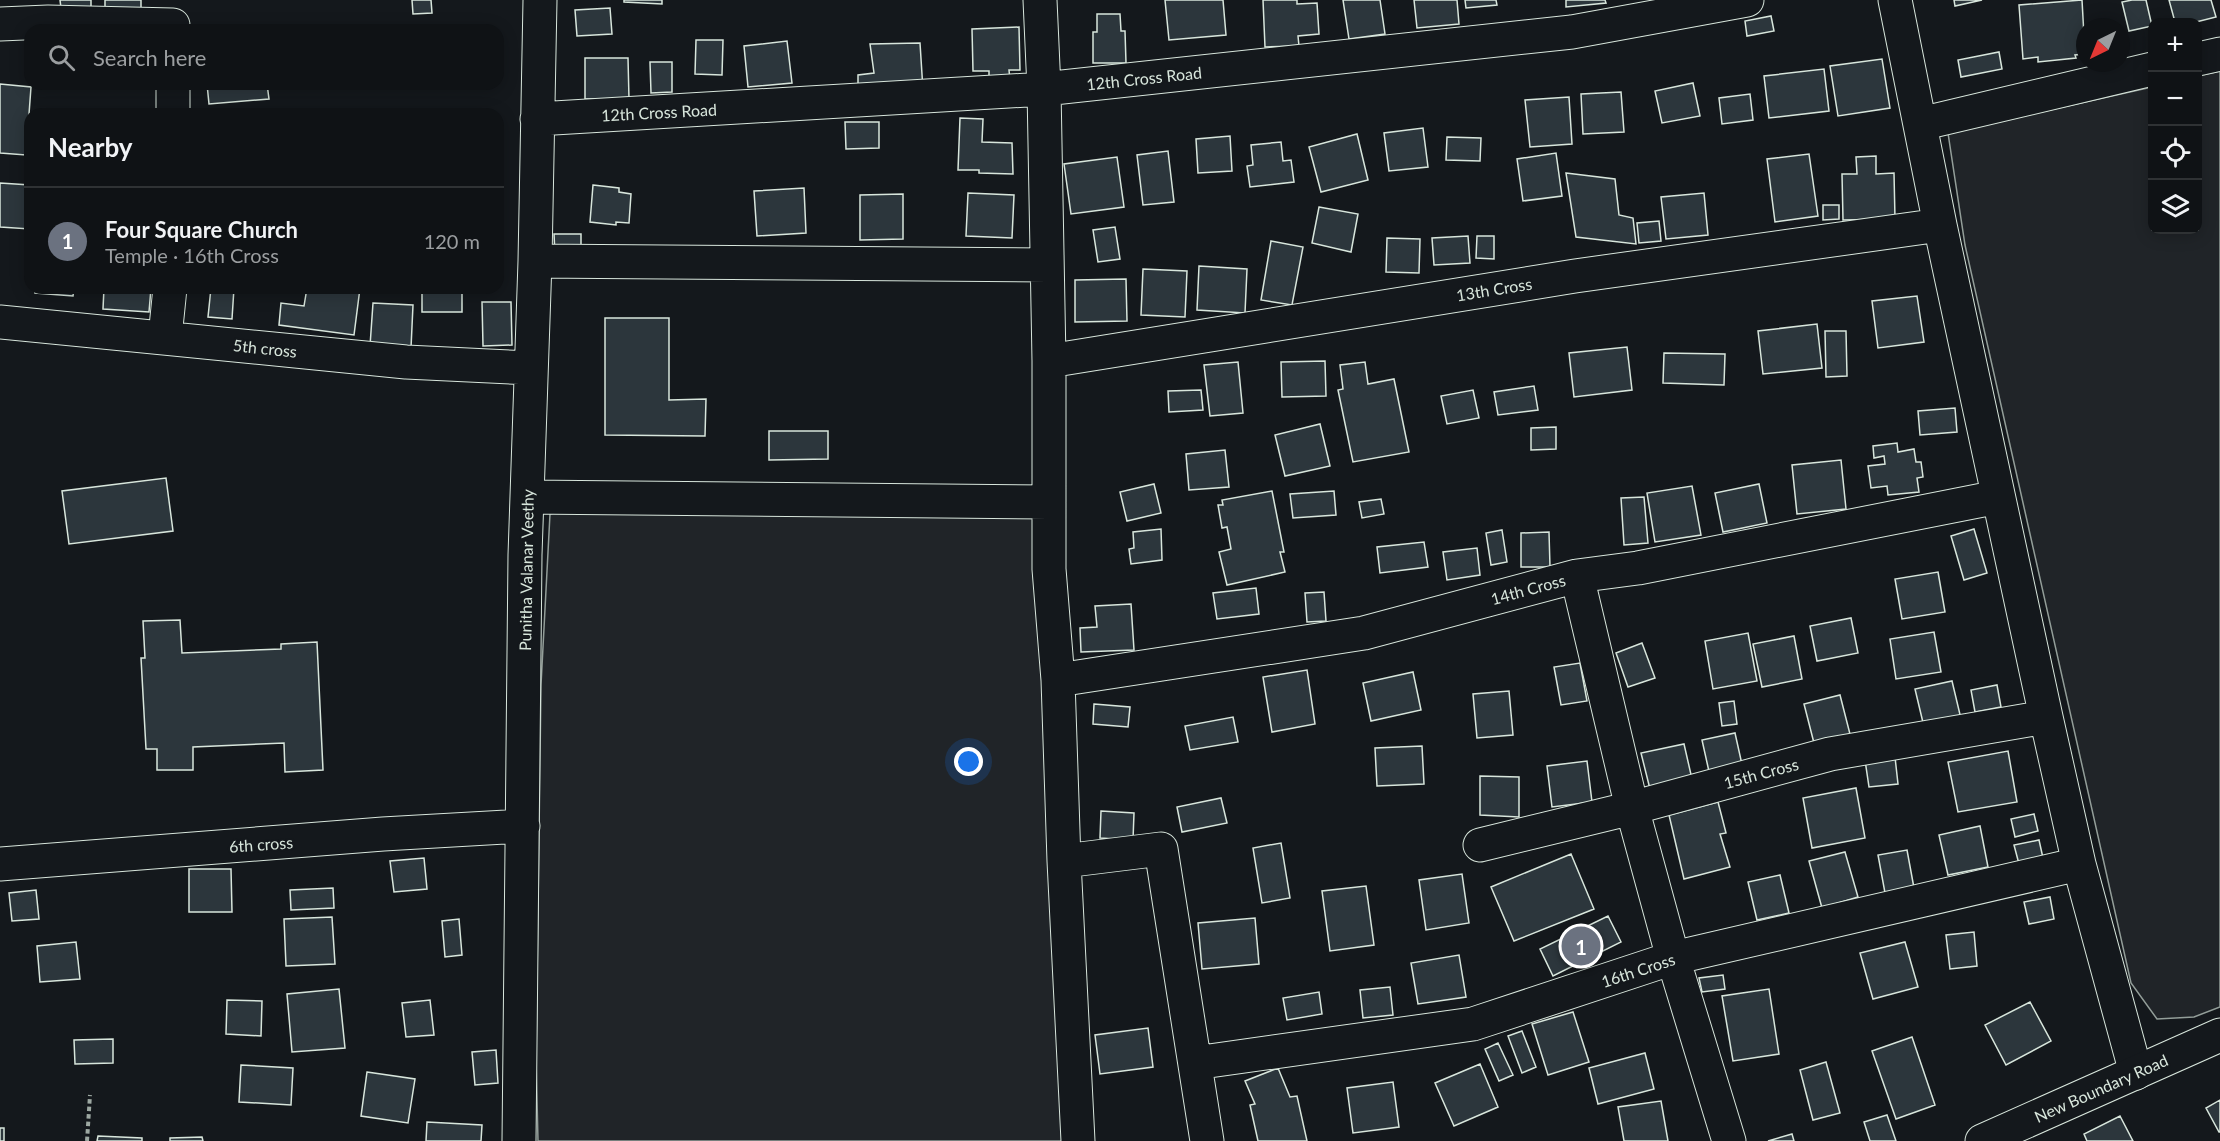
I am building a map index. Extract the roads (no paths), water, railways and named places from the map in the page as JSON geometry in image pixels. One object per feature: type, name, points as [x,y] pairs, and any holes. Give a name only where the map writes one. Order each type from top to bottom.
[{"type":"street","name":"Punitha Valanar Veethy","points":[[519,1141],[525,555],[535,261],[540,0]]},
{"type":"street","points":[[1040,0],[1049,361],[1049,569],[1058,680],[1064,861],[1078,1141]]},
{"type":"street","name":"12th Cross Road","points":[[537,119],[1044,89],[1572,32],[1629,11],[1747,0]]},
{"type":"street","points":[[1895,0],[1940,225],[2079,864],[2136,1073]]},
{"type":"street","points":[[0,24],[173,18]]},
{"type":"street","points":[[2202,58],[2220,54]]},
{"type":"street","points":[[1920,124],[2148,70]]},
{"type":"street","points":[[173,90],[173,108]]},
{"type":"street","name":"13th Cross","points":[[1049,361],[1575,276],[1940,225]]},
{"type":"street","points":[[535,261],[1047,266]]},
{"type":"street","points":[[165,337],[169,294]]},
{"type":"street","name":"5th cross","points":[[0,322],[406,362],[531,368]]},
{"type":"street","points":[[527,497],[1049,502]]},
{"type":"street","name":"14th Cross","points":[[1058,680],[1364,633],[1577,576],[1638,568],[1998,497]]},
{"type":"street","points":[[1577,576],[1632,808],[1673,958],[1729,1141]]},
{"type":"street","name":"15th Cross","points":[[1480,845],[1632,808],[1830,754],[2046,717]]},
{"type":"street","name":"6th cross","points":[[0,864],[383,834],[523,826]]},
{"type":"street","points":[[1064,861],[1161,849],[1207,1141]]},
{"type":"street","name":"16th Cross","points":[[1195,1063],[1473,1024],[1673,958],[2079,864]]},
{"type":"street","name":"New Boundary Road","points":[[1982,1141],[2220,1035]]},
{"type":"place","name":"Four Square Church","points":[[1581,946]]}]
